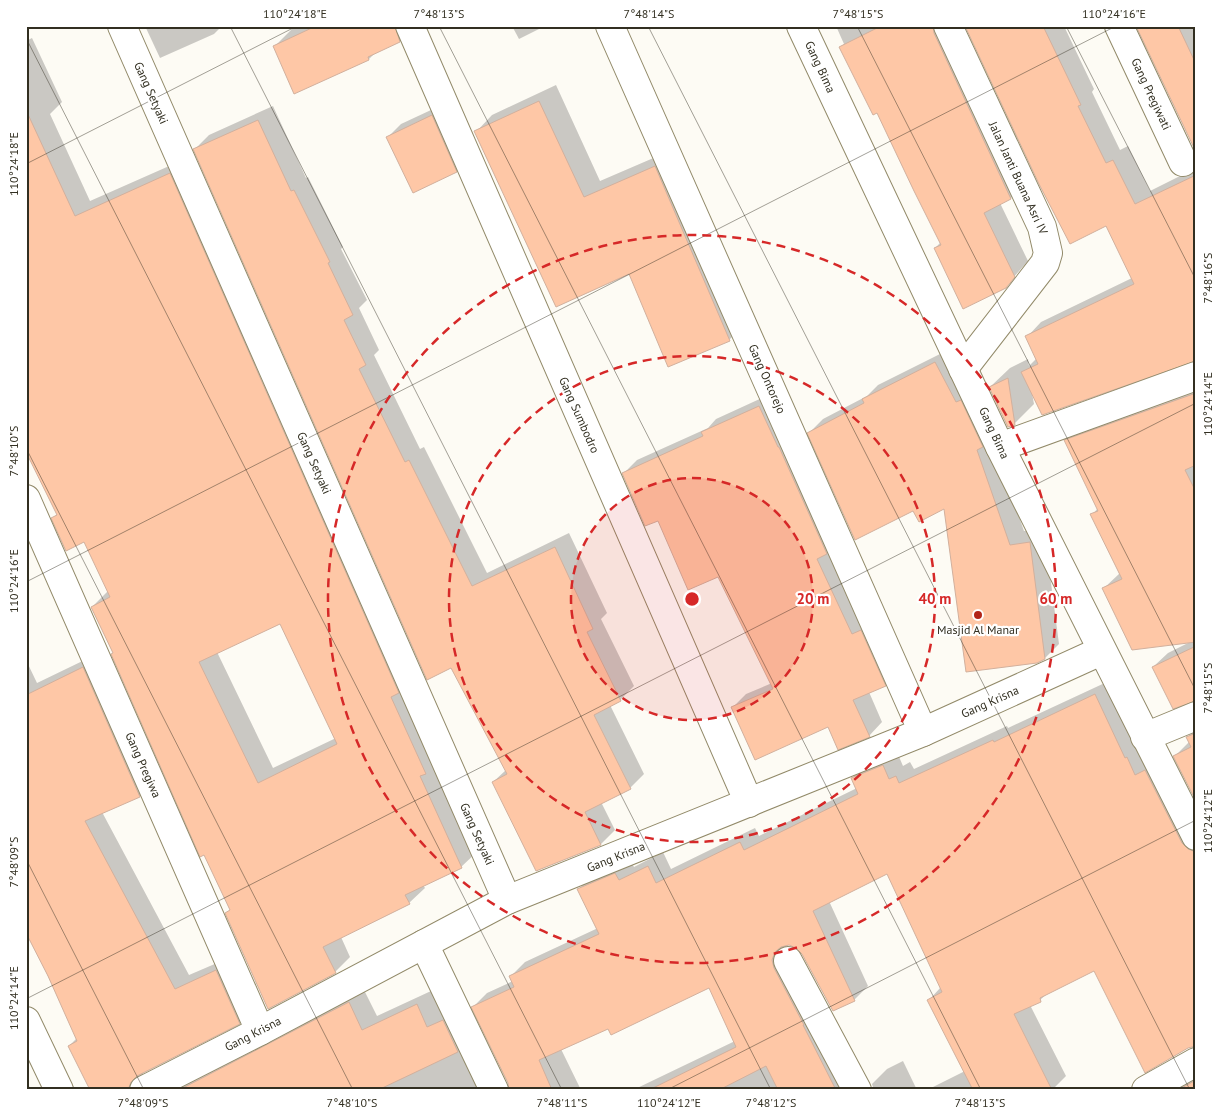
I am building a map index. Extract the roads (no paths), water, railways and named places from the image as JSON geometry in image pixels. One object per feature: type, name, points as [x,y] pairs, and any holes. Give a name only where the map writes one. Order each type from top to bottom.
[{"type":"street","name":"Gang Setyaki","points":[[122,26],[507,900]]},
{"type":"street","name":"Gang Sumbodro","points":[[410,26],[749,803]]},
{"type":"street","name":"Gang Ontorejo","points":[[610,26],[923,732]]},
{"type":"street","name":"Gang Bima","points":[[801,26],[1000,447],[1196,836]]},
{"type":"street","name":"Jalan Janti Buana Asri IV","points":[[948,26],[1042,227],[1048,253],[1045,263],[963,369]]},
{"type":"street","name":"Gang Pregiwati","points":[[1119,26],[1184,162]]},
{"type":"street","points":[[1000,447],[1196,376]]},
{"type":"street","name":"Gang Pregiwa","points":[[26,499],[260,1031]]},
{"type":"street","name":"Gang Krisna","points":[[144,1090],[260,1031],[507,900],[923,732],[1102,652]]},
{"type":"street","points":[[1145,737],[1196,716]]},
{"type":"street","points":[[424,944],[494,1090]]},
{"type":"street","points":[[788,962],[857,1090]]},
{"type":"street","points":[[26,1021],[59,1090]]},
{"type":"street","points":[[1146,1090],[1196,1062]]},
{"type":"place","name":"Masjid Al Manar","points":[[978,615]]}]
